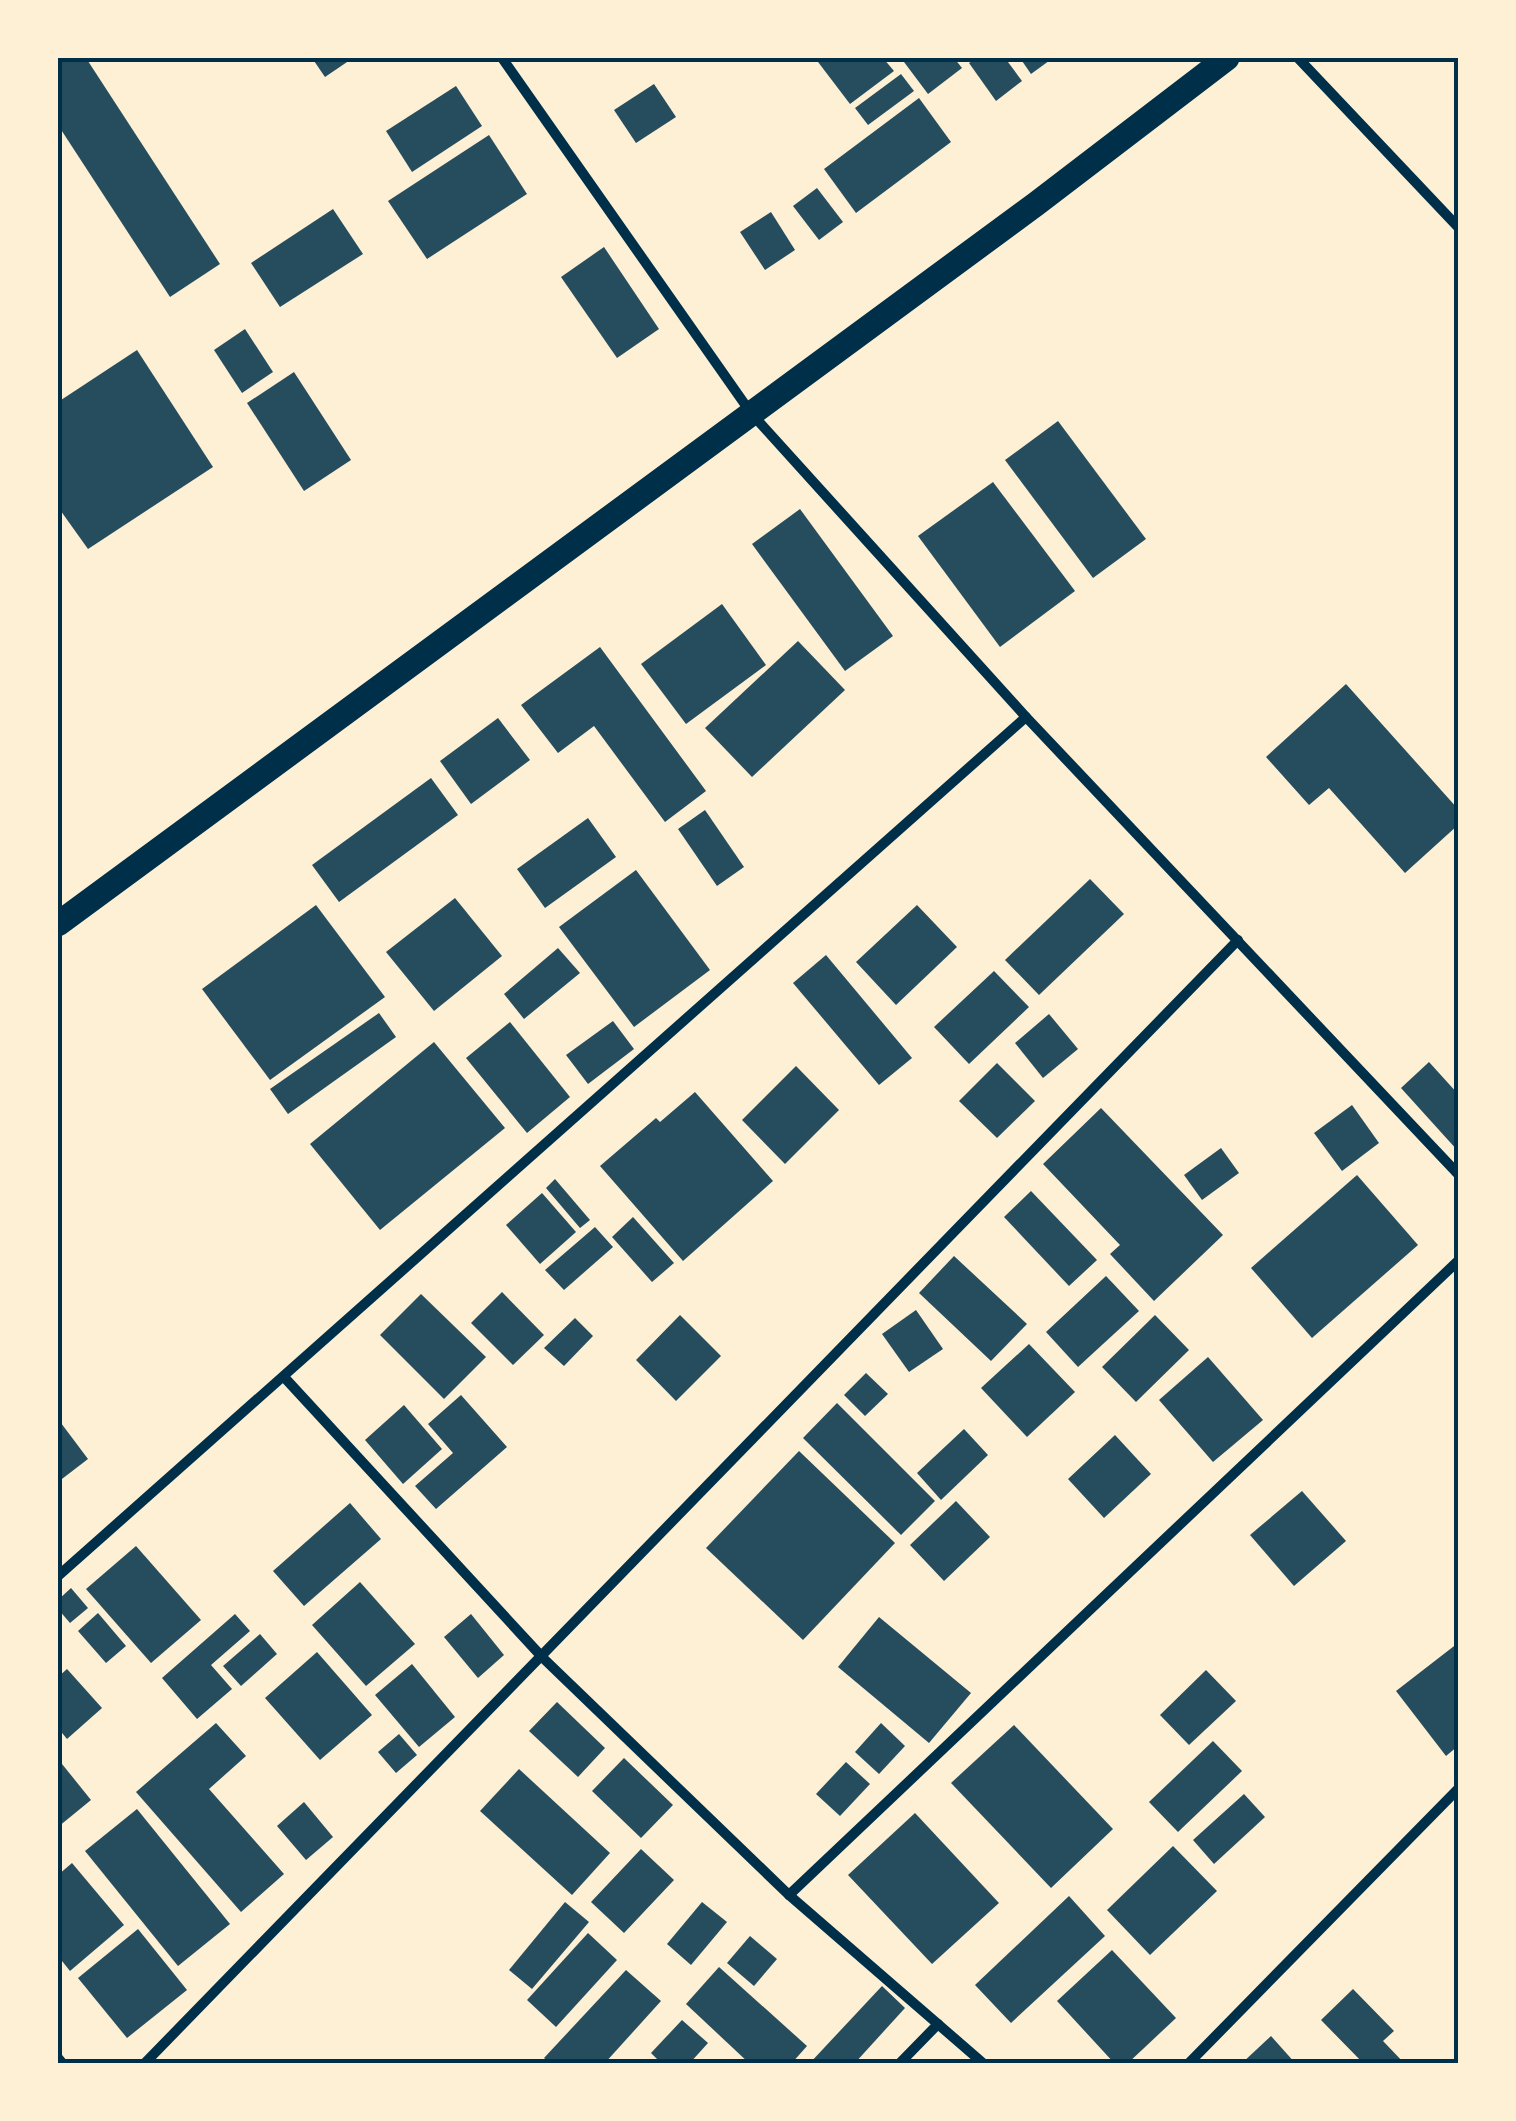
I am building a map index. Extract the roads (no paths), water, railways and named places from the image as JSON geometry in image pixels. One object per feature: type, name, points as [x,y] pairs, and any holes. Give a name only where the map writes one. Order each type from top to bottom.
[{"type":"main road","points":[[58,924],[1228,58]]},
{"type":"street","points":[[502,58],[751,413],[1026,717],[1458,1174]]},
{"type":"street","points":[[1298,58],[1458,227]]},
{"type":"street","points":[[58,1576],[1026,717]]},
{"type":"street","points":[[144,2064],[1238,940]]},
{"type":"street","points":[[789,1895],[1458,1261]]},
{"type":"street","points":[[284,1377],[543,1658],[789,1895],[984,2064]]},
{"type":"street","points":[[1188,2064],[1458,1789]]},
{"type":"street","points":[[899,2064],[938,2024]]},
{"type":"street","points":[[58,2058],[63,2064]]}]
